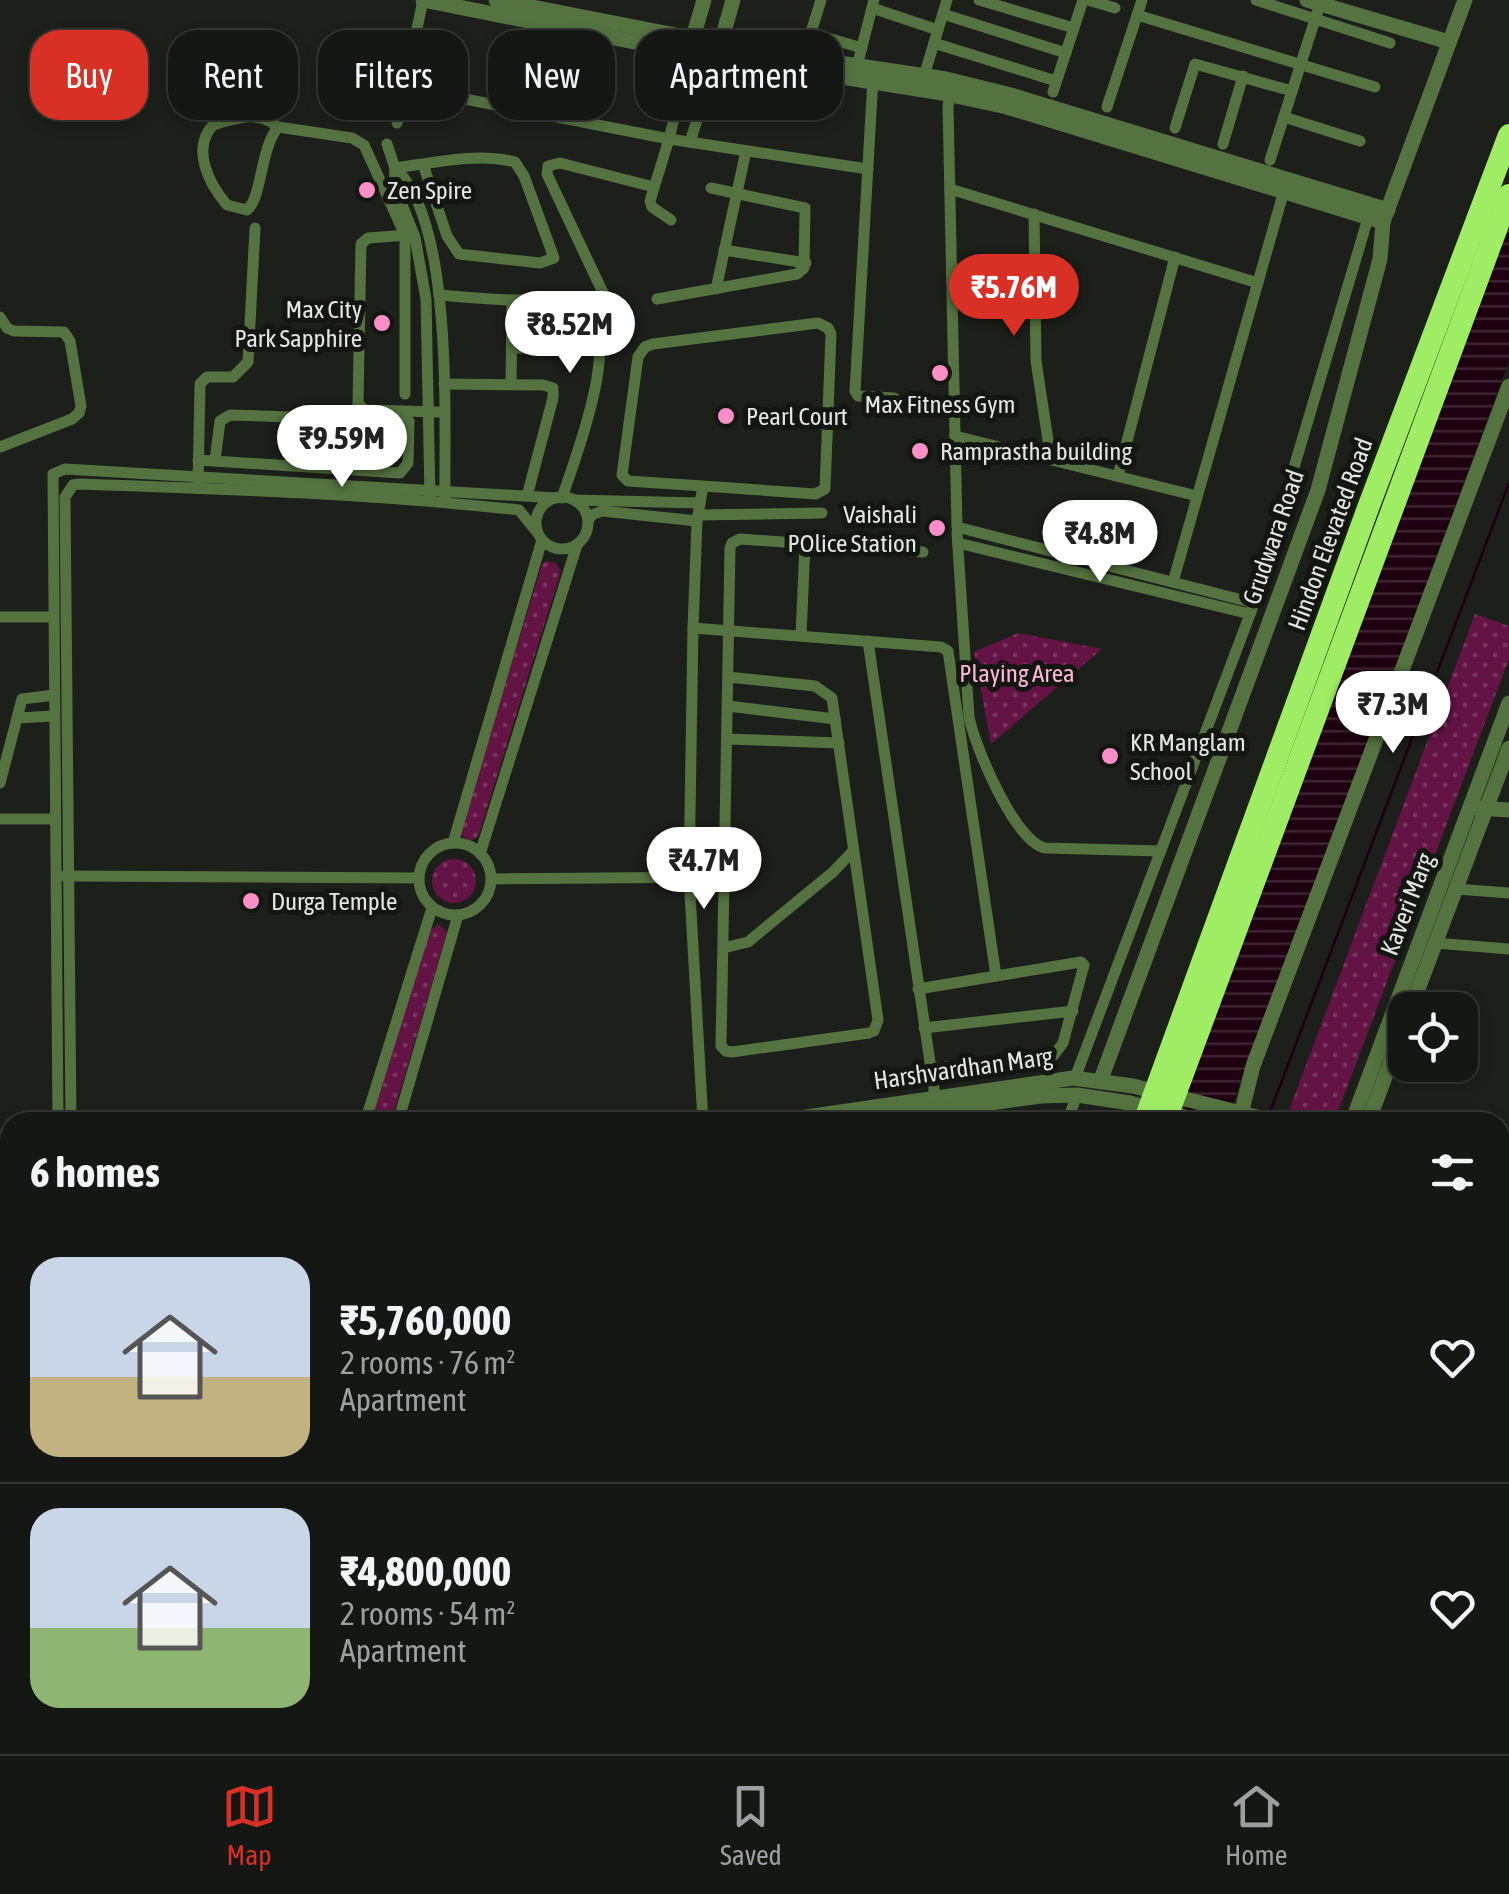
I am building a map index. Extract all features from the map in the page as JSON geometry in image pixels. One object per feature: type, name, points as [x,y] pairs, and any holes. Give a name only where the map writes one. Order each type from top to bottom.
[{"type":"highway","name":"Hindon Elevated Road","points":[[1148,1112],[1509,135]]},
{"type":"highway","name":"Hindon Elevated Road","points":[[1169,1112],[1509,196]]},
{"type":"street","points":[[416,30],[423,0],[505,5],[635,33]]},
{"type":"street","points":[[695,30],[704,0]]},
{"type":"street","points":[[724,30],[733,0]]},
{"type":"street","points":[[802,0],[820,2],[811,30]]},
{"type":"street","points":[[924,76],[947,0]]},
{"type":"street","points":[[978,0],[1074,28]]},
{"type":"street","points":[[934,43],[1055,87],[1085,0],[1114,8]]},
{"type":"street","points":[[1106,107],[1142,0]]},
{"type":"street","points":[[1256,0],[1314,7],[1449,42]]},
{"type":"street","name":"Grudwara Road","points":[[1100,1082],[1318,490],[1380,259],[1380,217],[1465,0]]},
{"type":"street","points":[[894,398],[858,396],[855,392],[868,169],[868,72],[862,48],[873,4],[938,30]]},
{"type":"street","points":[[1314,7],[1390,43]]},
{"type":"street","points":[[1270,160],[1301,64],[1314,7]]},
{"type":"street","points":[[943,14],[1066,53]]},
{"type":"street","points":[[1137,14],[1375,87]]},
{"type":"street","points":[[843,43],[862,48]]},
{"type":"street","points":[[1174,128],[1195,64],[1292,91]]},
{"type":"street","points":[[843,67],[952,88]]},
{"type":"street","points":[[843,68],[924,76],[1007,107],[1380,217],[1252,608],[1160,851],[1070,1112]]},
{"type":"street","points":[[1223,144],[1243,76]]},
{"type":"street","points":[[952,88],[950,188],[957,527],[1173,582],[1252,608]]},
{"type":"street","points":[[468,100],[669,139],[868,169]]},
{"type":"street","points":[[278,127],[259,171],[252,206],[242,210],[227,206],[205,168],[203,146],[207,132],[219,123],[246,117],[265,118],[278,127],[361,141],[415,235],[439,295],[444,384],[437,412],[430,496]]},
{"type":"street","points":[[1284,117],[1360,141]]},
{"type":"street","points":[[672,220],[650,204],[673,120]]},
{"type":"street","points":[[690,142],[697,120]]},
{"type":"street","points":[[388,144],[395,168],[406,178],[426,298],[445,497]]},
{"type":"street","points":[[716,288],[746,150]]},
{"type":"street","points":[[395,168],[423,164],[494,158],[515,162],[524,176],[554,258],[540,263],[459,254],[446,236],[423,164]]},
{"type":"street","points":[[613,314],[547,174],[548,166],[554,162],[654,188]]},
{"type":"street","points":[[1173,582],[1285,187]]},
{"type":"street","points":[[657,299],[798,274],[806,263],[805,208],[711,188]]},
{"type":"street","points":[[950,188],[1258,283]]},
{"type":"street","points":[[1034,214],[1036,361],[1052,460]]},
{"type":"street","points":[[198,483],[202,380],[233,377],[248,362],[255,228]]},
{"type":"street","points":[[405,394],[415,235]]},
{"type":"street","points":[[415,235],[368,238],[361,244],[358,404],[365,410],[437,412]]},
{"type":"street","points":[[724,250],[806,263]]},
{"type":"street","points":[[1118,476],[1176,258]]},
{"type":"street","points":[[439,295],[580,302],[598,329],[601,349],[588,418],[564,498],[539,512],[540,536],[453,844]]},
{"type":"street","points":[[511,384],[512,300]]},
{"type":"street","points":[[0,317],[7,328],[14,330],[64,332],[70,341],[80,406],[80,413],[72,418],[0,447]]},
{"type":"street","points":[[818,323],[828,328],[831,334],[824,488],[815,494],[703,486],[628,481],[622,476],[640,352],[653,344],[818,323]]},
{"type":"street","points":[[512,348],[601,349]]},
{"type":"street","points":[[444,384],[550,386],[554,392],[526,496]]},
{"type":"street","points":[[1243,1112],[1252,1066],[1509,386]]},
{"type":"street","points":[[198,460],[400,474],[408,464],[409,422],[230,415],[220,421],[215,461]]},
{"type":"street","points":[[955,436],[1197,496]]},
{"type":"street","points":[[71,1112],[62,876],[59,600],[52,480],[55,471],[445,497],[564,498],[698,513]]},
{"type":"street","points":[[58,1112],[62,876],[55,819],[53,617],[59,600],[65,496],[72,485],[198,483]]},
{"type":"street","points":[[702,1112],[689,876],[692,628],[703,486]]},
{"type":"street","points":[[445,497],[519,510],[556,549],[576,545],[582,540],[592,514],[602,511],[822,513]]},
{"type":"street","points":[[564,498],[580,504],[588,521]]},
{"type":"street","points":[[1160,851],[1045,848],[1030,842],[986,769],[973,738],[958,538],[1252,608]]},
{"type":"street","points":[[728,677],[822,688],[832,698],[878,1020],[874,1031],[726,1051],[720,1040],[726,877],[728,677],[732,543],[740,539],[923,552]]},
{"type":"street","points":[[801,636],[805,544]]},
{"type":"street","points":[[480,854],[576,545]]},
{"type":"street","points":[[0,617],[53,617]]},
{"type":"street","points":[[692,628],[941,647],[950,655],[996,976]]},
{"type":"street","points":[[868,641],[936,1096]]},
{"type":"street","points":[[0,782],[25,696],[54,695]]},
{"type":"street","name":"Kaveri Marg","points":[[1494,788],[1509,703]]},
{"type":"street","points":[[728,706],[836,719]]},
{"type":"street","points":[[17,718],[54,716]]},
{"type":"street","points":[[727,739],[838,743]]},
{"type":"street","name":"Kaveri Marg","points":[[1356,1112],[1478,808],[1494,788],[1509,748]]},
{"type":"street","points":[[1478,808],[1509,810]]},
{"type":"street","name":"Kaveri Marg","points":[[1417,992],[1456,889],[1478,808]]},
{"type":"street","points":[[0,819],[55,819]]},
{"type":"street","points":[[453,844],[463,844],[480,854],[489,868],[490,880],[483,902],[458,916],[432,908],[420,888],[423,863],[430,854],[453,844]]},
{"type":"street","points":[[723,948],[748,942],[853,851]]},
{"type":"street","points":[[62,876],[420,878]]},
{"type":"street","points":[[490,880],[726,877]]},
{"type":"street","points":[[1456,889],[1509,894]]},
{"type":"street","points":[[368,1112],[432,908]]},
{"type":"street","points":[[401,1112],[458,916]]},
{"type":"street","points":[[1435,944],[1509,949]]},
{"type":"street","points":[[918,988],[1081,962],[1084,969],[1063,1044],[1054,1055],[930,1069]]},
{"type":"street","points":[[924,1028],[1073,1011]]},
{"type":"street","points":[[1372,1112],[1388,1070]]},
{"type":"street","name":"Harshvardhan Marg","points":[[925,1112],[1041,1096],[1100,1082],[1134,1086],[1235,1112]]},
{"type":"street","name":"Harshvardhan Marg","points":[[835,1112],[936,1096],[1076,1087],[1166,1112]]},
{"type":"green space","points":[[546,561],[556,563],[561,571],[478,837],[470,841],[460,834]]},
{"type":"green space","points":[[1475,614],[1509,626],[1509,659],[1338,1112],[1288,1112]]},
{"type":"green space","name":"Playing Area","points":[[1018,633],[1102,649],[991,744],[974,652]]},
{"type":"green space","points":[[454,859],[469,866],[476,881],[469,896],[454,903],[439,896],[432,881],[439,866]]},
{"type":"green space","points":[[438,924],[447,932],[394,1112],[373,1112],[429,931]]},
{"type":"shaded area","points":[[1509,177],[1509,361],[1230,1112],[1159,1112],[1205,978]]},
{"type":"waterway","points":[[1270,1112],[1509,483]]},
{"type":"place","name":"Zen Spire","points":[[367,190]]},
{"type":"place","name":"Max City Park Sapphire","points":[[382,323]]},
{"type":"place","name":"Max Fitness Gym","points":[[940,373]]},
{"type":"place","name":"Pearl Court","points":[[726,416]]},
{"type":"place","name":"Ramprastha building","points":[[920,451]]},
{"type":"place","name":"Vaishali POlice Station","points":[[937,528]]},
{"type":"place","name":"KR Manglam School","points":[[1110,756]]},
{"type":"place","name":"Durga Temple","points":[[251,901]]}]
